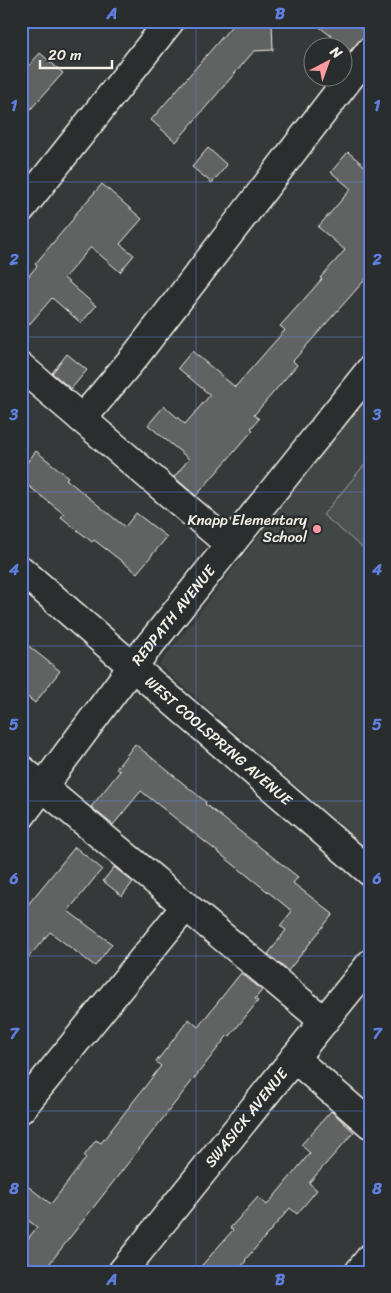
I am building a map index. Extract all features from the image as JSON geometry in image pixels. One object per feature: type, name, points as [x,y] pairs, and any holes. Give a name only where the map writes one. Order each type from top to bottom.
[{"type":"street","points":[[21,209],[170,21]]},
{"type":"street","points":[[82,419],[136,354],[370,52]]},
{"type":"street","points":[[21,367],[230,545]]},
{"type":"street","name":"REDPATH AVENUE","points":[[21,816],[132,667],[370,370]]},
{"type":"street","name":"WEST COOLSPRING AVENUE","points":[[21,570],[370,872]]},
{"type":"street","points":[[21,769],[324,1021]]},
{"type":"street","points":[[21,1109],[186,906]]},
{"type":"street","name":"SWASICK AVENUE","points":[[122,1272],[370,964]]},
{"type":"street","points":[[294,1058],[370,1124]]},
{"type":"street","points":[[359,1272],[370,1258]]},
{"type":"shaded area","name":"Knapp Elementary School","points":[[370,392],[370,851],[159,665]]},
{"type":"shaded area","points":[[370,458],[370,554],[323,515]]},
{"type":"building","points":[[236,21],[272,21],[273,50],[254,51],[176,142],[151,120]]},
{"type":"building","points":[[312,21],[370,21],[370,29],[354,47],[354,38],[334,38]]},
{"type":"building","points":[[40,53],[63,73],[21,120],[21,74]]},
{"type":"building","points":[[208,148],[227,165],[212,183],[192,167]]},
{"type":"building","points":[[348,152],[368,169],[370,167],[370,274],[293,361],[297,365],[254,415],[259,419],[251,428],[253,430],[196,496],[174,477],[189,459],[148,425],[164,406],[185,424],[210,395],[178,368],[192,351],[235,387],[285,330],[280,326],[345,250],[318,227],[351,189],[331,172]]},
{"type":"building","points":[[102,184],[142,219],[120,244],[134,255],[120,272],[91,247],[64,278],[96,306],[81,323],[52,298],[21,334],[21,285],[37,266],[35,264]]},
{"type":"building","points":[[67,354],[87,370],[71,389],[52,373]]},
{"type":"building","points":[[36,451],[68,477],[66,479],[125,527],[136,513],[167,537],[137,573],[94,540],[92,542],[61,517],[64,514],[21,480],[21,470]]},
{"type":"building","points":[[21,640],[60,671],[35,703],[21,692]]},
{"type":"building","points":[[135,744],[206,802],[205,804],[298,877],[293,883],[333,914],[288,971],[268,954],[286,930],[280,926],[292,911],[141,791],[113,825],[91,807],[120,771],[116,769]]},
{"type":"building","points":[[75,847],[102,869],[68,911],[112,944],[95,966],[50,932],[21,966],[21,913]]},
{"type":"building","points":[[114,867],[133,882],[122,896],[103,881]]},
{"type":"building","points":[[241,973],[262,990],[255,999],[258,1001],[230,1036],[228,1035],[43,1272],[21,1272],[21,1248],[37,1227],[21,1215],[21,1181],[51,1204],[86,1158],[84,1156],[96,1140],[101,1143],[161,1066],[156,1062],[189,1019],[198,1027]]},
{"type":"building","points":[[331,1111],[354,1132],[309,1183],[317,1190],[297,1214],[290,1208],[237,1272],[196,1272],[233,1230],[230,1228],[258,1197],[267,1205],[310,1153],[301,1145]]},
{"type":"place","name":"Knapp Elementary School","points":[[317,529]]}]
